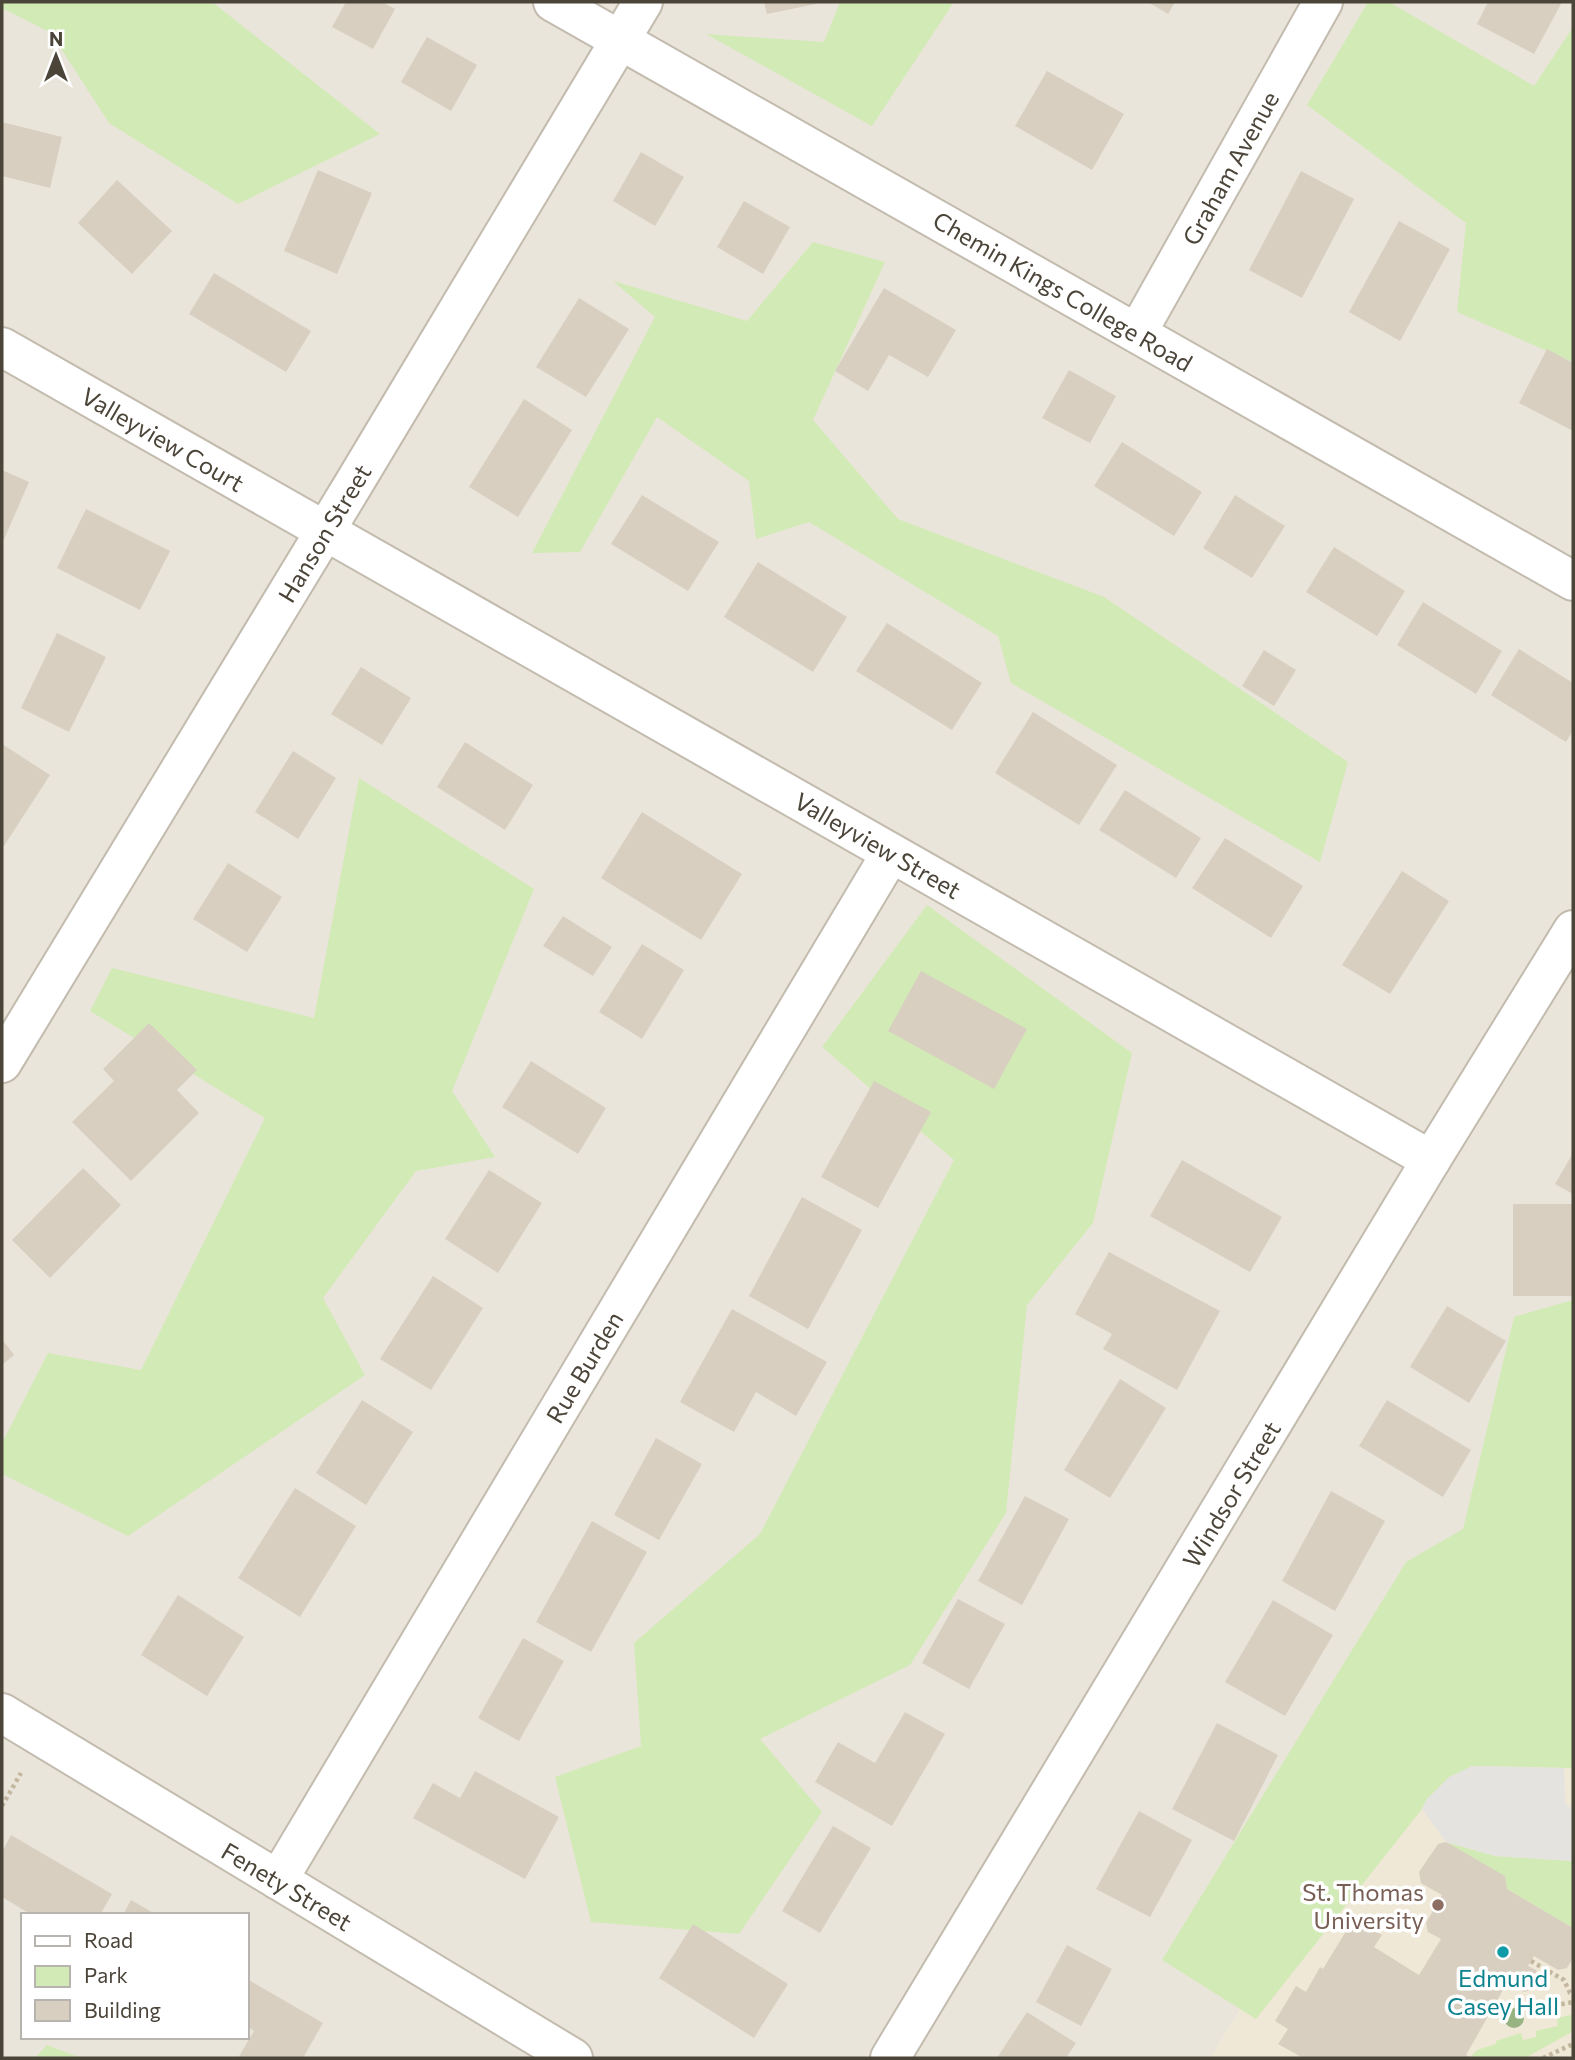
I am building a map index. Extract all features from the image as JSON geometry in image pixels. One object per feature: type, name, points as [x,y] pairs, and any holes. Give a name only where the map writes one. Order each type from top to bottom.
[{"type":"street","name":"Chemin Kings College Road","points":[[553,2],[1573,581]]},
{"type":"street","name":"Hanson Street","points":[[2,1063],[643,2]]},
{"type":"street","name":"Graham Avenue","points":[[1137,333],[1323,2]]},
{"type":"street","name":"Valleyview Court","points":[[2,347],[325,531]]},
{"type":"street","name":"Valleyview Street","points":[[325,531],[1431,1160]]},
{"type":"street","name":"Rue Burden","points":[[278,1881],[891,853]]},
{"type":"street","name":"Windsor Street","points":[[890,2058],[1431,1160],[1573,930]]},
{"type":"street","name":"Fenety Street","points":[[2,1713],[573,2058]]},
{"type":"path","points":[[2,1806],[22,1773]]},
{"type":"path","points":[[1531,1961],[1564,1980],[1573,1995]]},
{"type":"path","points":[[1520,2012],[1573,2002]]},
{"type":"path","points":[[1543,2058],[1573,2044]]},
{"type":"shaded area","points":[[2,2],[1573,2],[1573,1526],[1377,1779],[1211,2058],[2,2058]]},
{"type":"shaded area","name":"St. Thomas University","points":[[1573,1526],[1573,2058],[1211,2058],[1377,1779]]},
{"type":"shaded area","points":[[1472,1766],[1564,1768],[1565,1801],[1567,1806],[1573,1808],[1573,1861],[1495,1856],[1446,1842],[1422,1809],[1427,1799],[1449,1777]]},
{"type":"green space","points":[[2,2],[212,2],[380,134],[238,204],[109,123],[51,33],[2,8]]},
{"type":"green space","points":[[840,2],[954,2],[872,126],[706,34],[824,42]]},
{"type":"green space","points":[[1368,2],[1389,2],[1534,86],[1573,27],[1573,362],[1457,312],[1466,223],[1307,105]]},
{"type":"green space","points":[[813,242],[885,262],[813,420],[898,519],[1104,597],[1348,762],[1320,862],[1011,683],[998,636],[809,522],[756,539],[749,481],[657,417],[580,552],[532,553],[655,317],[613,281],[747,321]]},
{"type":"green space","points":[[359,778],[534,889],[452,1091],[495,1157],[416,1171],[323,1298],[365,1375],[128,1536],[2,1474],[2,1443],[48,1353],[141,1370],[265,1118],[90,1011],[112,968],[314,1018]]},
{"type":"green space","points":[[927,905],[1132,1053],[1093,1223],[1027,1305],[1006,1513],[910,1665],[760,1739],[822,1812],[739,1934],[591,1922],[555,1777],[641,1746],[634,1643],[760,1534],[954,1160],[822,1047]]},
{"type":"green space","points":[[1573,1300],[1573,1768],[1472,1766],[1427,1799],[1422,1809],[1256,2019],[1162,1960],[1406,1562],[1463,1529],[1514,1317]]},
{"type":"green space","points":[[1446,1842],[1495,1856],[1573,1861],[1573,1928],[1507,1889]]},
{"type":"green space","points":[[1571,2015],[1573,2027],[1570,2033],[1525,2058],[1470,2057],[1477,2050],[1496,2044],[1496,2041],[1521,2033],[1523,2040],[1536,2037],[1536,2031],[1558,2026],[1557,2018]]},
{"type":"green space","points":[[47,2045],[81,2058],[35,2058]]},
{"type":"building","points":[[346,2],[382,2],[395,9],[373,49],[332,27]]},
{"type":"building","points":[[764,2],[815,2],[816,4],[767,14]]},
{"type":"building","points":[[1148,2],[1175,2],[1168,14]]},
{"type":"building","points":[[1488,2],[1562,2],[1534,54],[1477,24]]},
{"type":"building","points":[[427,37],[477,65],[451,111],[401,82]]},
{"type":"building","points":[[1047,71],[1124,114],[1092,170],[1015,126]]},
{"type":"building","points":[[2,122],[62,137],[50,188],[2,176]]},
{"type":"building","points":[[641,152],[684,177],[655,226],[613,201]]},
{"type":"building","points":[[318,170],[372,193],[337,274],[284,251]]},
{"type":"building","points":[[1301,171],[1354,199],[1302,298],[1249,270]]},
{"type":"building","points":[[117,180],[172,231],[132,274],[78,223]]},
{"type":"building","points":[[744,201],[790,227],[763,274],[717,247]]},
{"type":"building","points":[[1399,221],[1450,249],[1400,341],[1349,312]]},
{"type":"building","points":[[214,273],[311,331],[286,372],[189,314]]},
{"type":"building","points":[[884,288],[956,330],[928,377],[889,355],[868,391],[835,371]]},
{"type":"building","points":[[579,298],[629,329],[586,397],[536,367]]},
{"type":"building","points":[[1547,349],[1573,363],[1573,431],[1519,403]]},
{"type":"building","points":[[1069,370],[1116,396],[1090,443],[1042,418]]},
{"type":"building","points":[[524,399],[572,430],[518,517],[469,487]]},
{"type":"building","points":[[1122,442],[1202,492],[1174,536],[1094,486]]},
{"type":"building","points":[[2,470],[29,482],[2,544]]},
{"type":"building","points":[[642,495],[719,542],[688,591],[611,544]]},
{"type":"building","points":[[1235,495],[1285,526],[1252,578],[1203,548]]},
{"type":"building","points":[[86,509],[170,551],[140,610],[57,568]]},
{"type":"building","points":[[1334,547],[1405,591],[1377,636],[1306,592]]},
{"type":"building","points":[[758,562],[847,617],[813,672],[724,617]]},
{"type":"building","points":[[1423,602],[1502,651],[1476,694],[1397,645]]},
{"type":"building","points":[[887,623],[982,683],[952,730],[856,671]]},
{"type":"building","points":[[57,633],[106,657],[69,732],[21,708]]},
{"type":"building","points":[[1519,649],[1573,683],[1573,730],[1566,742],[1491,695]]},
{"type":"building","points":[[1264,650],[1296,670],[1274,706],[1242,686]]},
{"type":"building","points":[[361,667],[411,698],[382,745],[331,714]]},
{"type":"building","points":[[1033,712],[1117,765],[1079,825],[995,773]]},
{"type":"building","points":[[465,742],[533,785],[505,830],[437,787]]},
{"type":"building","points":[[2,744],[50,775],[2,849]]},
{"type":"building","points":[[293,751],[336,778],[298,839],[255,812]]},
{"type":"building","points":[[1125,790],[1201,838],[1176,878],[1099,830]]},
{"type":"building","points":[[642,812],[742,874],[701,940],[601,878]]},
{"type":"building","points":[[1225,838],[1303,886],[1271,938],[1192,888]]},
{"type":"building","points":[[228,863],[282,897],[247,952],[193,919]]},
{"type":"building","points":[[1402,871],[1449,901],[1390,994],[1342,965]]},
{"type":"building","points":[[563,916],[612,947],[593,976],[543,946]]},
{"type":"building","points":[[642,944],[684,970],[642,1039],[599,1012]]},
{"type":"building","points":[[921,971],[1027,1029],[994,1089],[888,1031]]},
{"type":"building","points":[[149,1023],[197,1070],[177,1090],[199,1113],[131,1181],[72,1122],[114,1081],[103,1069]]},
{"type":"building","points":[[531,1061],[606,1108],[578,1154],[502,1107]]},
{"type":"building","points":[[874,1081],[931,1112],[878,1208],[821,1177]]},
{"type":"building","points":[[1573,1153],[1573,1194],[1555,1184]]},
{"type":"building","points":[[1182,1160],[1282,1217],[1250,1272],[1150,1216]]},
{"type":"building","points":[[83,1168],[121,1205],[50,1278],[12,1240]]},
{"type":"building","points":[[489,1170],[542,1203],[498,1273],[445,1239]]},
{"type":"building","points":[[802,1197],[862,1230],[808,1329],[749,1296]]},
{"type":"building","points":[[1513,1204],[1572,1204],[1572,1296],[1513,1296]]},
{"type":"building","points":[[1109,1252],[1220,1311],[1177,1390],[1103,1349],[1112,1334],[1075,1314]]},
{"type":"building","points":[[433,1276],[483,1308],[431,1390],[380,1359]]},
{"type":"building","points":[[1447,1306],[1506,1341],[1469,1403],[1410,1367]]},
{"type":"building","points":[[732,1309],[827,1362],[796,1416],[756,1392],[734,1432],[680,1402]]},
{"type":"building","points":[[2,1339],[14,1355],[2,1365]]},
{"type":"building","points":[[1120,1379],[1166,1408],[1110,1498],[1064,1470]]},
{"type":"building","points":[[362,1400],[413,1432],[366,1505],[316,1473]]},
{"type":"building","points":[[1387,1400],[1471,1450],[1443,1497],[1359,1446]]},
{"type":"building","points":[[656,1438],[702,1464],[659,1540],[614,1515]]},
{"type":"building","points":[[295,1488],[356,1526],[300,1617],[238,1578]]},
{"type":"building","points":[[1331,1491],[1385,1521],[1335,1611],[1282,1581]]},
{"type":"building","points":[[1025,1496],[1069,1519],[1022,1605],[978,1581]]},
{"type":"building","points":[[592,1521],[647,1552],[591,1652],[536,1622]]},
{"type":"building","points":[[178,1595],[244,1637],[207,1696],[141,1655]]},
{"type":"building","points":[[958,1599],[1005,1624],[969,1689],[922,1663]]},
{"type":"building","points":[[1273,1600],[1333,1635],[1285,1716],[1225,1682]]},
{"type":"building","points":[[523,1638],[564,1661],[519,1741],[478,1718]]},
{"type":"building","points":[[905,1712],[945,1734],[892,1826],[815,1782],[838,1742],[875,1763]]},
{"type":"building","points":[[1217,1723],[1278,1755],[1234,1841],[1172,1809]]},
{"type":"building","points":[[475,1771],[559,1817],[525,1879],[413,1818],[433,1783],[460,1798]]},
{"type":"building","points":[[1139,1811],[1192,1840],[1150,1917],[1096,1889]]},
{"type":"building","points":[[833,1826],[871,1848],[820,1933],[782,1911]]},
{"type":"building","points":[[11,1835],[112,1894],[101,1913],[29,1913],[2,1897],[2,1852]]},
{"type":"building","name":"Edmund Casey Hall","points":[[1446,1842],[1505,1876],[1507,1889],[1573,1928],[1573,1958],[1567,1968],[1558,1970],[1534,1956],[1528,1966],[1536,1970],[1539,1979],[1533,1989],[1524,1992],[1507,1983],[1466,2055],[1471,2058],[1303,2058],[1278,2044],[1288,2029],[1275,2021],[1296,1986],[1306,1992],[1354,1918],[1382,1935],[1374,1947],[1419,1975],[1441,1939],[1428,1932],[1426,1923],[1442,1895],[1421,1883],[1419,1872],[1438,1844]]},
{"type":"building","points":[[131,1900],[154,1913],[124,1913]]},
{"type":"building","points":[[693,1924],[788,1984],[754,2038],[659,1978]]},
{"type":"building","points":[[1067,1945],[1112,1969],[1081,2026],[1036,2002]]},
{"type":"building","points":[[248,1980],[323,2023],[303,2058],[238,2058],[254,2031],[248,2027]]},
{"type":"building","points":[[1027,2012],[1076,2043],[1066,2058],[997,2058]]},
{"type":"place","name":"St. Thomas University","points":[[1438,1905]]},
{"type":"place","name":"Edmund Casey Hall","points":[[1503,1952]]}]
